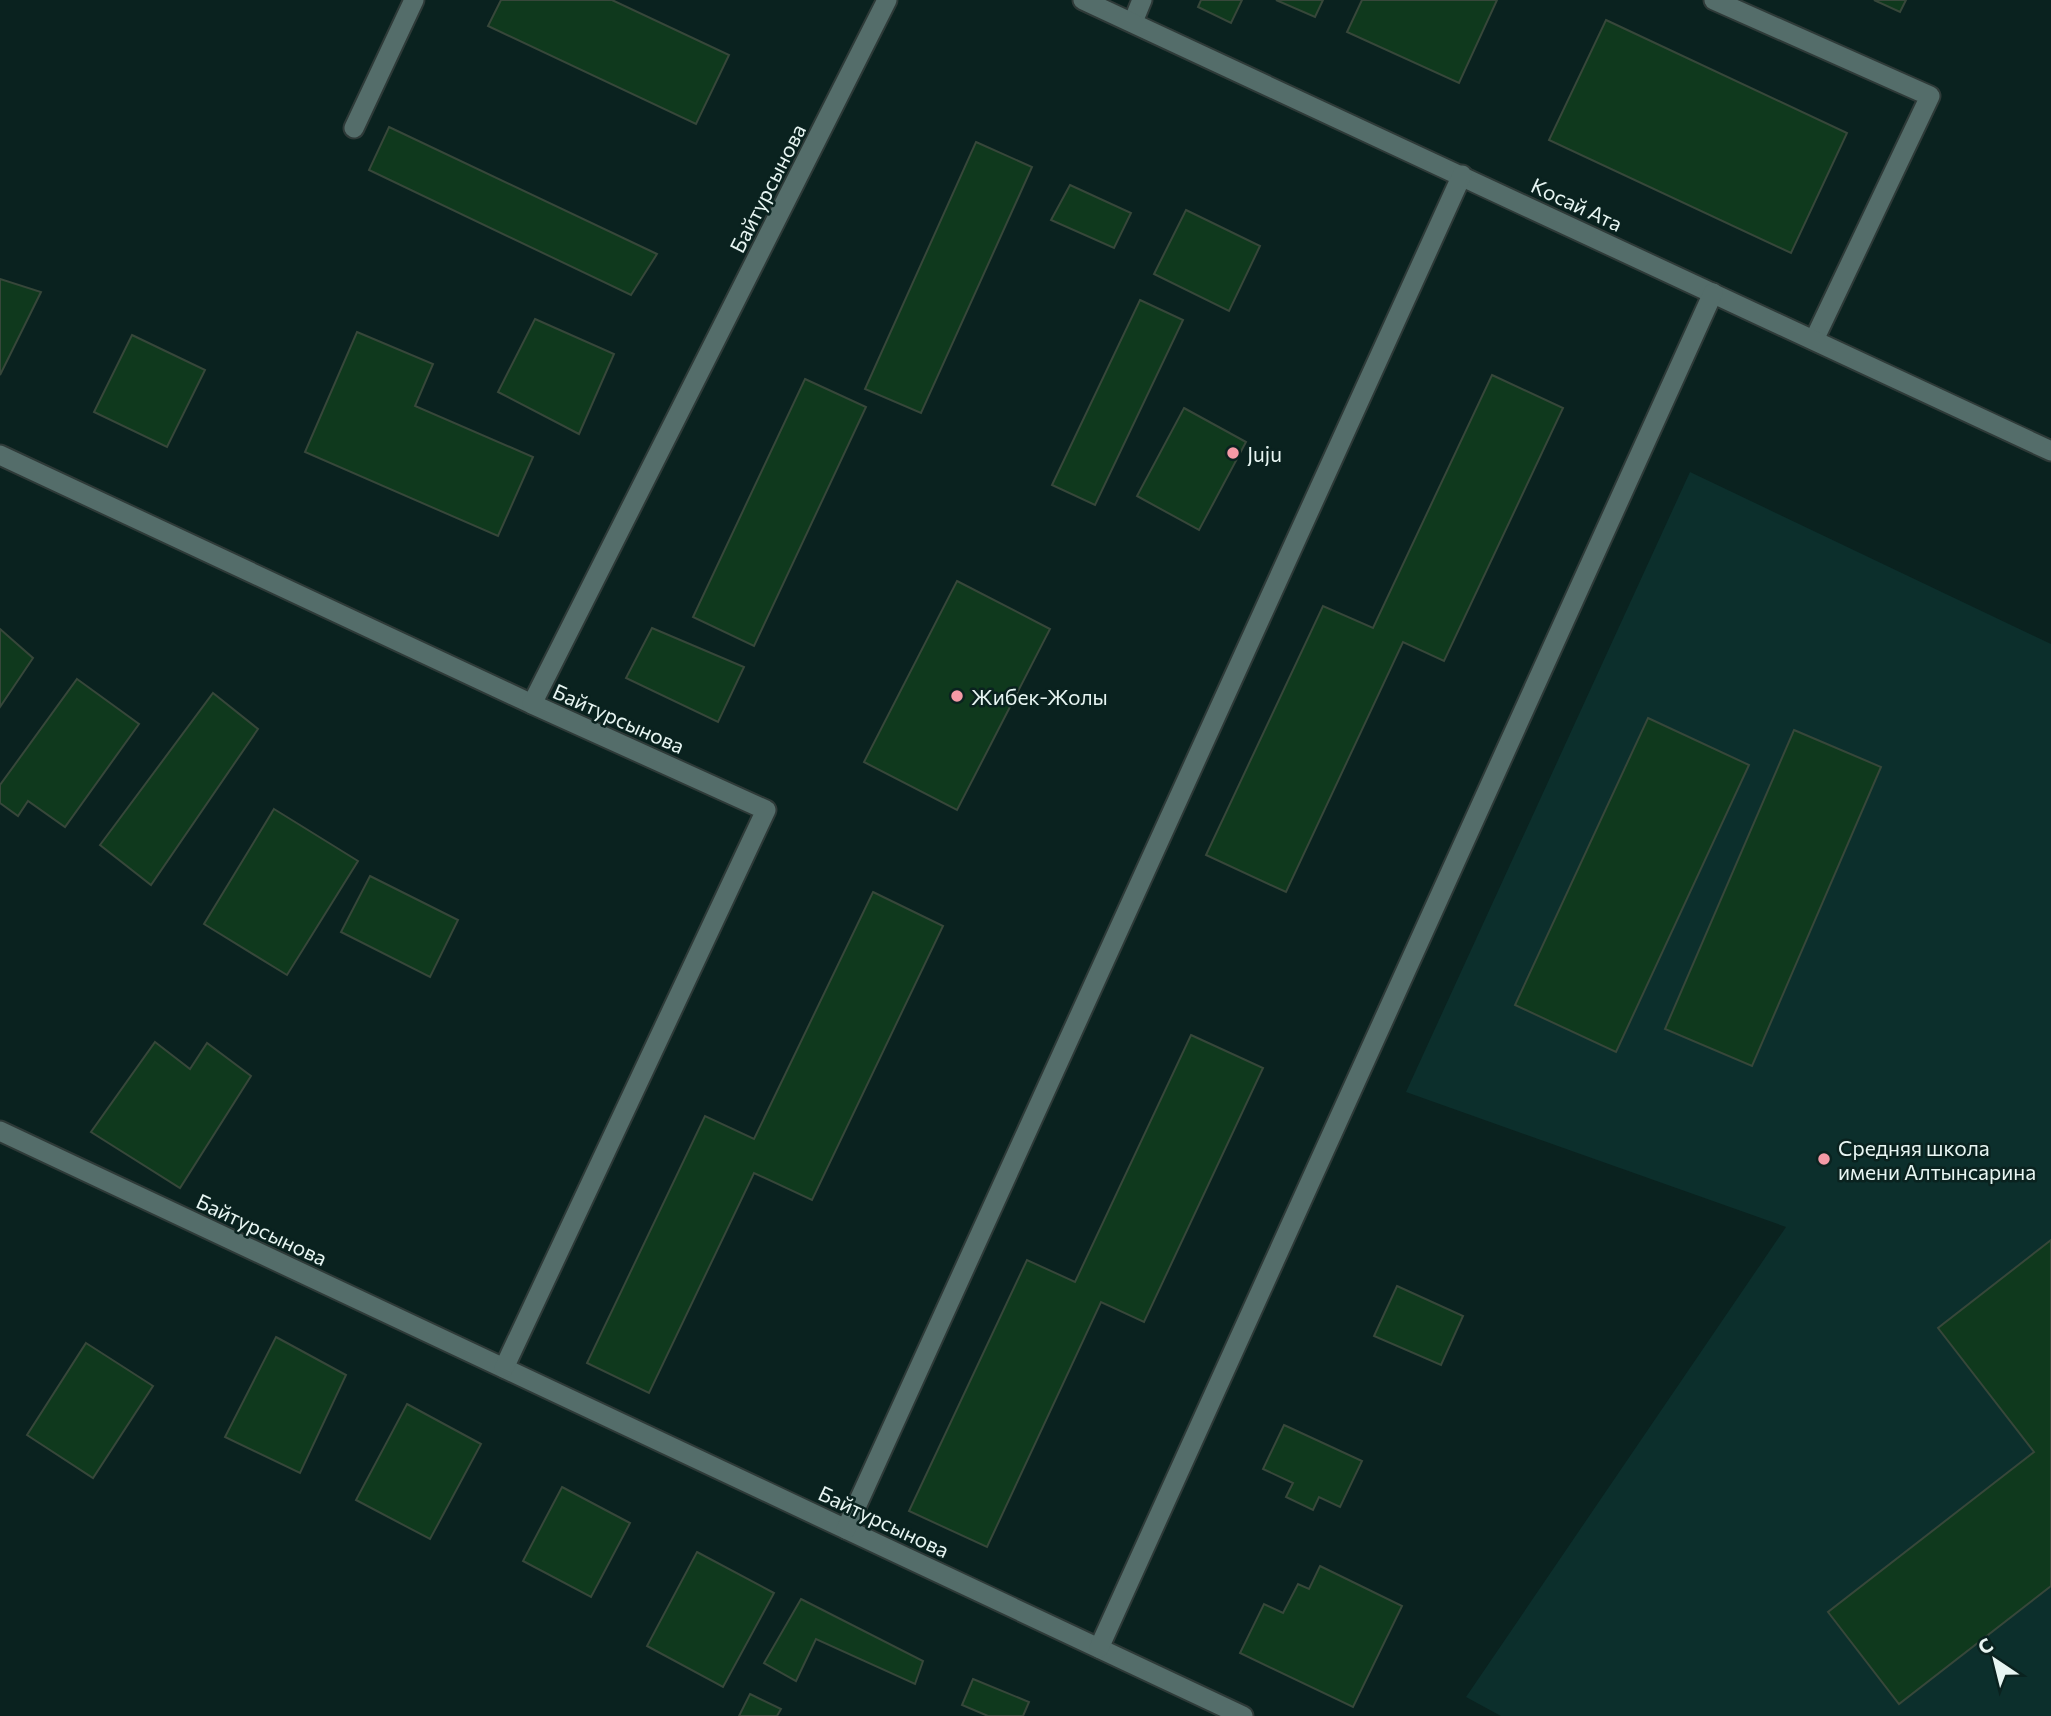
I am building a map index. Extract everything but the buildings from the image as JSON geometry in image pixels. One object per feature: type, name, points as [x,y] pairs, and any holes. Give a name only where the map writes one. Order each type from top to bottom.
[{"type":"street","points":[[354,128],[414,0]]},
{"type":"street","name":"Байтурсынова","points":[[504,1368],[766,810],[532,704],[887,0]]},
{"type":"street","name":"Косай Ата","points":[[1083,0],[2051,452]]},
{"type":"street","points":[[1133,22],[1142,0]]},
{"type":"street","points":[[1714,0],[1930,96],[1814,340]]},
{"type":"street","points":[[846,1529],[1462,175]]},
{"type":"street","points":[[1098,1648],[1713,293]]},
{"type":"street","points":[[0,455],[532,704]]},
{"type":"street","name":"Байтурсынова","points":[[0,1131],[1243,1716]]},
{"type":"shaded area","name":"Средняя школа имени Алтынсарина","points":[[1690,472],[2051,644],[2051,1716],[1501,1716],[1466,1697],[1786,1227],[1406,1092]]},
{"type":"place","name":"Juju","points":[[1233,453]]},
{"type":"place","name":"Жибек-Жолы","points":[[957,696]]},
{"type":"place","name":"Средняя школа имени Алтынсарина","points":[[1824,1159]]}]
